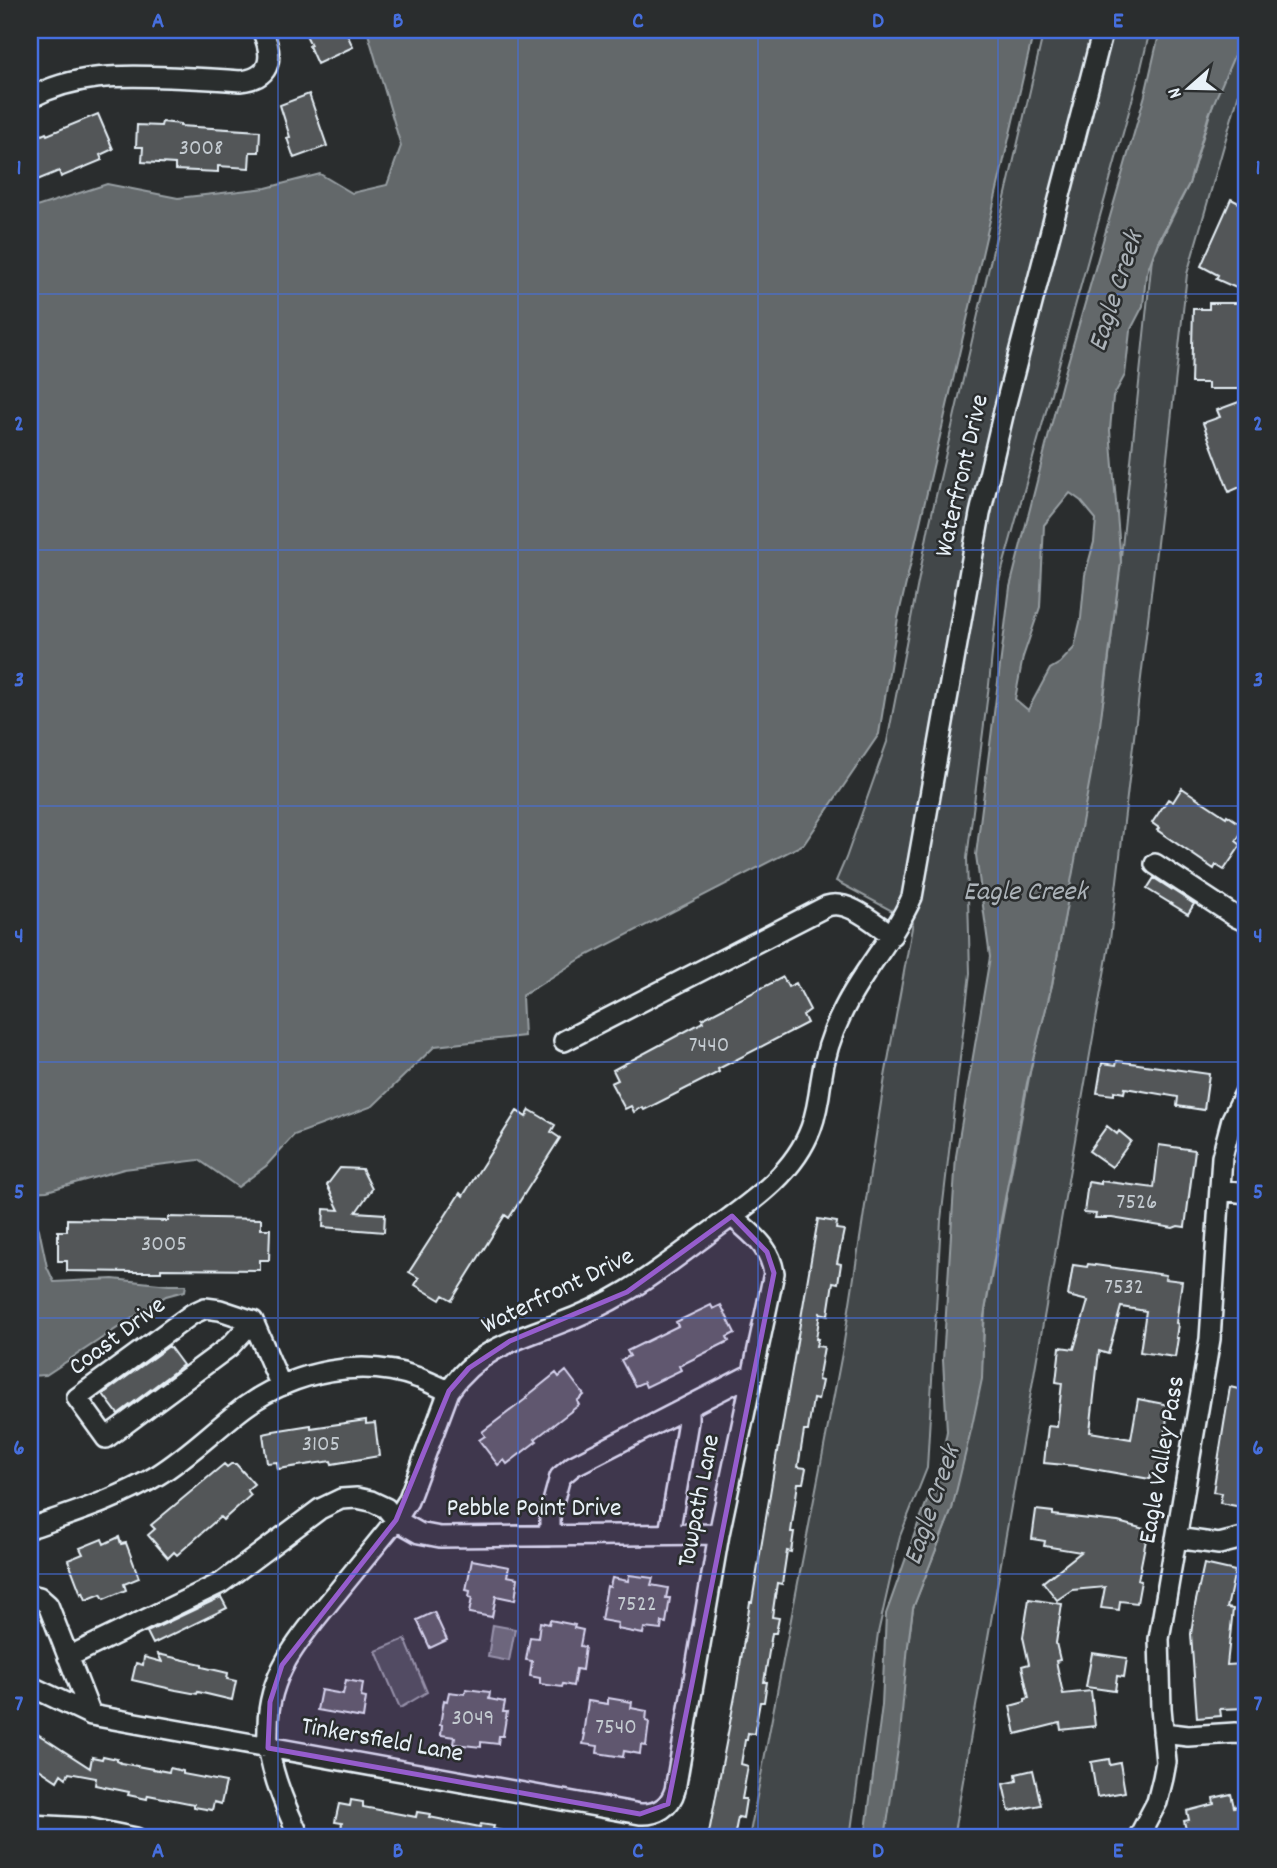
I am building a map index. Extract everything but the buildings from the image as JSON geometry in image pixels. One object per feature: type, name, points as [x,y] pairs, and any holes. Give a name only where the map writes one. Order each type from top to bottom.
[{"type":"street","points":[[30,98],[52,87],[89,77],[128,75],[240,81],[251,79],[268,64],[270,53],[262,30]]},
{"type":"street","name":"Waterfront Drive","points":[[300,1838],[273,1774],[268,1748],[270,1702],[282,1665],[302,1634],[396,1520],[408,1501],[449,1391],[469,1368],[496,1349],[517,1338],[577,1317],[626,1292],[660,1270],[777,1179],[804,1142],[818,1107],[831,1037],[860,980],[901,922],[912,897],[979,514],[1103,30]]},
{"type":"street","points":[[1155,864],[1247,922]]},
{"type":"street","points":[[564,1041],[832,904],[859,913],[892,935]]},
{"type":"street","name":"Eagle Valley Pass","points":[[1138,1838],[1160,1794],[1166,1762],[1159,1639],[1213,1320],[1222,1157],[1231,1119],[1247,1088]]},
{"type":"street","points":[[1221,1189],[1247,1193]]},
{"type":"street","name":"Towpath Lane","points":[[663,1809],[671,1801],[675,1790],[719,1534],[773,1282],[770,1256],[760,1242],[732,1216]]},
{"type":"street","name":"Coast Drive","points":[[212,1308],[253,1321],[230,1346],[106,1438],[78,1398],[199,1310],[212,1308]]},
{"type":"street","points":[[253,1321],[281,1386]]},
{"type":"street","points":[[30,1528],[116,1496],[152,1479],[192,1451],[245,1407],[281,1386],[314,1374],[360,1368],[405,1374],[449,1391]]},
{"type":"street","points":[[550,1536],[550,1513],[560,1477],[573,1466],[752,1374]]},
{"type":"street","points":[[669,1534],[688,1407]]},
{"type":"street","name":"Pebble Point Drive","points":[[68,1657],[221,1583],[326,1505],[341,1499],[364,1499],[386,1508],[396,1520],[419,1532],[440,1537],[719,1534]]},
{"type":"street","points":[[1176,1538],[1219,1544],[1247,1537]]},
{"type":"street","points":[[30,1595],[39,1597],[48,1605],[91,1715]]},
{"type":"street","points":[[30,1686],[91,1715]]},
{"type":"street","name":"Tinkersfield Lane","points":[[91,1715],[640,1814],[650,1814],[663,1809]]},
{"type":"street","points":[[1163,1733],[1188,1736],[1247,1734]]},
{"type":"street","points":[[30,1825],[88,1828],[136,1838]]},
{"type":"highlighted area","points":[[732,1216],[767,1252],[774,1273],[668,1804],[640,1814],[268,1748],[270,1702],[282,1665],[396,1520],[449,1391],[469,1368],[510,1341],[627,1292]]},
{"type":"shaded area","points":[[1044,30],[1150,30],[999,581],[967,858],[970,973],[941,1220],[927,1468],[900,1536],[878,1633],[850,1838],[749,1838],[843,1348],[885,1077],[913,922],[836,881],[887,742],[929,526]]},
{"type":"shaded area","points":[[1235,30],[1247,30],[1247,65],[1187,274],[1110,940],[953,1838],[882,1838],[913,1608],[952,1509],[982,1366],[985,1311],[1032,1062],[1052,985],[1105,691],[1152,258],[1189,184]]},
{"type":"shaded area","points":[[405,1639],[427,1692],[400,1708],[376,1651]]},
{"type":"water","points":[[367,30],[1034,30],[898,618],[879,734],[804,844],[582,958],[522,996],[524,1036],[435,1046],[373,1106],[294,1135],[266,1166],[238,1187],[199,1160],[124,1169],[47,1191],[30,1192],[30,209],[107,184],[178,198],[266,188],[320,174],[352,193],[387,185],[401,146]]},
{"type":"water","name":"Eagle Creek","points":[[1160,30],[1239,30],[1234,56],[1209,114],[1189,184],[1158,242],[1146,275],[1143,306],[1130,331],[1125,375],[1113,397],[1110,430],[1121,562],[1100,725],[1052,985],[1027,1083],[999,1230],[984,1316],[982,1379],[952,1509],[913,1608],[900,1735],[885,1838],[865,1838],[882,1705],[886,1614],[940,1468],[947,1431],[943,1360],[956,1156],[990,957],[976,855],[1010,587],[1062,383],[1145,95]],"holes":[[[1070,493],[1081,501],[1096,519],[1074,648],[1050,669],[1028,710],[1015,699],[1023,657],[1040,607],[1044,525]]]},
{"type":"water","points":[[30,1225],[37,1225],[39,1229],[47,1267],[54,1282],[113,1279],[186,1285],[185,1291],[166,1296],[46,1375],[30,1376]]},
{"type":"water","points":[[493,1625],[515,1629],[509,1661],[488,1657]]}]
